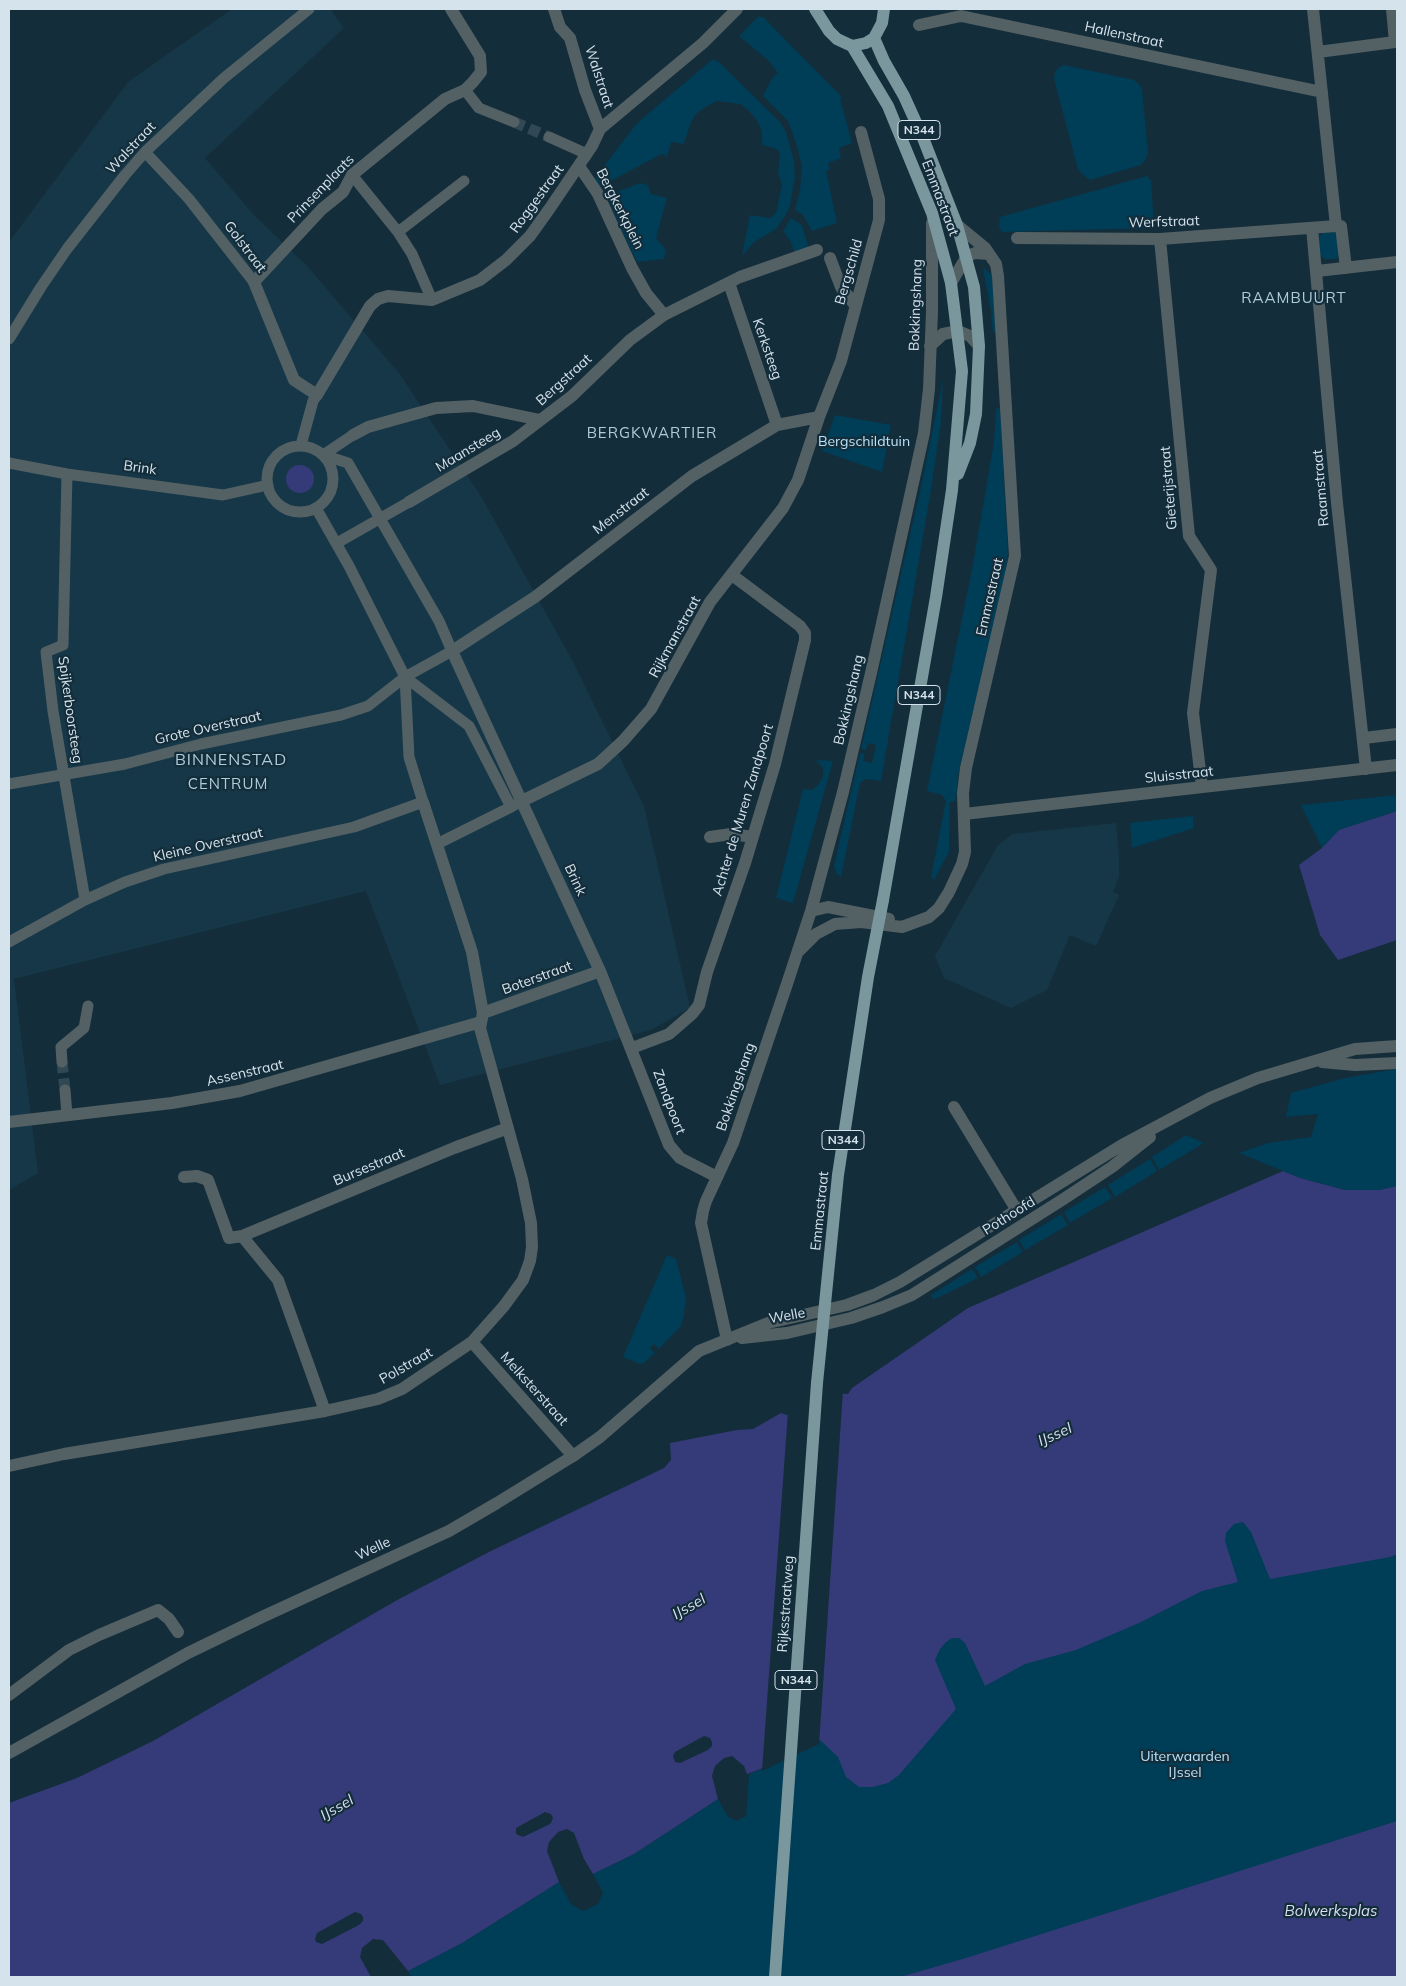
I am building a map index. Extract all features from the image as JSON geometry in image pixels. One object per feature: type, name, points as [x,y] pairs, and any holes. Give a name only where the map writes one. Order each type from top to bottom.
[{"type":"main road","name":"N344","points":[[815,9],[829,31],[844,43],[852,46]]},
{"type":"main road","points":[[852,46],[866,43],[874,38],[882,23],[884,9]]},
{"type":"main road","name":"Emmastraat","points":[[874,38],[884,61],[904,96],[957,225],[974,287],[980,346],[976,414],[970,444],[952,490]]},
{"type":"main road","name":"Emmastraat","points":[[817,1383],[838,1176],[868,977],[936,597],[952,490],[962,371],[952,284],[932,213],[888,106],[852,46]]},
{"type":"main road","name":"Rijksstraatweg","points":[[776,1977],[817,1383]]},
{"type":"street","name":"Walstraat","points":[[9,340],[41,287],[67,249],[145,152],[224,78],[310,9]]},
{"type":"street","name":"Prinsenplaats","points":[[254,282],[322,209],[343,192],[352,175],[445,99],[465,90],[481,72],[480,56],[451,9]]},
{"type":"street","name":"Walstraat","points":[[554,9],[560,27],[570,38],[585,90],[600,128]]},
{"type":"street","name":"Bergkerkplein","points":[[664,316],[641,285],[598,194],[579,166],[600,128],[703,43],[737,9]]},
{"type":"street","points":[[1313,9],[1336,226]]},
{"type":"street","points":[[1318,52],[1395,42],[1392,9]]},
{"type":"street","name":"Hallenstraat","points":[[919,25],[961,16],[1322,92]]},
{"type":"street","points":[[465,90],[479,108],[514,122]]},
{"type":"street","name":"Bergschild","points":[[819,417],[841,361],[878,220],[878,200],[861,132]]},
{"type":"street","points":[[549,137],[587,154]]},
{"type":"street","name":"Golstraat","points":[[145,152],[189,199],[254,282],[294,380],[317,395]]},
{"type":"street","name":"Roggestraat","points":[[317,395],[370,306],[378,299],[388,296],[432,300],[480,280],[506,260],[530,236],[579,166]]},
{"type":"street","points":[[352,175],[398,232],[412,254],[432,300]]},
{"type":"street","points":[[398,232],[464,181]]},
{"type":"street","name":"Bokkingshang","points":[[717,1177],[733,1143],[811,910],[845,783],[924,433],[929,389],[933,272],[932,213]]},
{"type":"street","name":"Emmastraat","points":[[797,952],[816,934],[835,924],[861,922],[902,927],[928,917],[942,903],[957,876],[965,852],[963,792],[966,768],[1015,556],[996,264],[979,242],[957,225]]},
{"type":"street","points":[[1312,228],[1341,226],[1346,268]]},
{"type":"street","name":"Werfstraat","points":[[1017,238],[1160,238],[1312,228]]},
{"type":"street","name":"Raamstraat","points":[[1312,228],[1337,503],[1366,769]]},
{"type":"street","name":"Gieterijstraat","points":[[1160,238],[1189,536],[1211,570],[1193,714],[1202,787]]},
{"type":"street","points":[[664,316],[740,277],[817,250]]},
{"type":"street","points":[[952,284],[967,256],[975,253],[989,254]]},
{"type":"street","points":[[830,258],[841,287],[855,305]]},
{"type":"street","points":[[1317,271],[1397,262]]},
{"type":"street","name":"Kerksteeg","points":[[729,283],[777,425]]},
{"type":"street","name":"Bergstraat","points":[[353,435],[368,427],[436,408],[473,406],[540,420],[572,396],[630,340],[664,316]]},
{"type":"street","points":[[930,346],[944,334],[958,330],[970,336],[980,346]]},
{"type":"street","points":[[317,395],[313,401],[301,446],[286,448],[274,458],[267,471],[270,495],[282,508],[299,512],[316,508],[330,493],[333,483],[331,468],[323,455],[353,435]]},
{"type":"street","name":"Menstraat","points":[[446,649],[535,596],[692,476],[777,425],[819,417]]},
{"type":"street","name":"Rijkmanstraat","points":[[517,804],[598,764],[623,741],[651,709],[710,602],[783,508],[798,480],[819,417]]},
{"type":"street","name":"Maansteeg","points":[[408,502],[513,441],[540,420]]},
{"type":"street","name":"Brink","points":[[301,446],[309,447],[323,455],[348,464],[439,621],[446,649],[517,804],[600,971]]},
{"type":"street","name":"Brink","points":[[9,463],[67,474],[223,495],[268,485]]},
{"type":"street","name":"Spijkerboorsteeg","points":[[67,474],[63,645],[46,652],[85,900]]},
{"type":"street","points":[[336,543],[408,502]]},
{"type":"street","name":"Brink","points":[[316,508],[405,677],[409,756],[472,952],[482,1018]]},
{"type":"street","name":"Achter de Muren Zandpoort","points":[[632,1048],[669,1034],[692,1014],[699,1005],[707,972],[753,837],[774,764],[805,636],[800,626],[732,575]]},
{"type":"street","points":[[405,677],[446,649]]},
{"type":"street","name":"Brink","points":[[405,677],[469,726],[517,804]]},
{"type":"street","name":"Grote Overstraat","points":[[9,784],[126,764],[201,744],[341,715],[368,706],[405,677]]},
{"type":"street","points":[[1364,738],[1397,734]]},
{"type":"street","name":"Sluisstraat","points":[[964,814],[1397,765]]},
{"type":"street","name":"Kleine Overstraat","points":[[9,942],[85,900],[125,882],[164,869],[354,826],[424,802]]},
{"type":"street","points":[[437,844],[517,804]]},
{"type":"street","points":[[710,837],[731,834],[753,837]]},
{"type":"street","points":[[811,910],[828,907],[840,908],[912,923]]},
{"type":"street","name":"Boterstraat","points":[[482,1018],[600,971]]},
{"type":"street","name":"Zandpoort","points":[[600,971],[669,1145],[680,1158],[717,1177]]},
{"type":"street","points":[[62,1062],[61,1047],[84,1028],[88,1006]]},
{"type":"street","name":"Assenstraat","points":[[9,1122],[172,1103],[240,1091],[482,1018]]},
{"type":"street","name":"Polstraat","points":[[9,1466],[64,1454],[325,1411],[378,1399],[402,1389],[472,1342],[504,1306],[523,1280],[530,1261],[532,1247],[531,1223],[522,1179],[480,1028],[482,1018]]},
{"type":"street","name":"Pothoofd","points":[[849,1311],[874,1295],[900,1282],[1122,1145],[1210,1098],[1258,1078],[1355,1049],[1397,1046]]},
{"type":"street","name":"Pothoofd","points":[[1314,1062],[1354,1065],[1397,1063]]},
{"type":"street","points":[[65,1090],[67,1115]]},
{"type":"street","points":[[954,1107],[1016,1210]]},
{"type":"street","name":"Pothoofd","points":[[849,1311],[883,1307],[912,1295],[1112,1167],[1171,1120]]},
{"type":"street","name":"Bursestraat","points":[[242,1236],[454,1148],[508,1128]]},
{"type":"street","points":[[184,1177],[197,1176],[208,1180],[229,1238],[242,1236],[278,1280],[325,1411]]},
{"type":"street","points":[[717,1177],[706,1202],[702,1223],[727,1340]]},
{"type":"street","name":"Welle","points":[[9,1753],[188,1652],[449,1531],[497,1504],[573,1456],[600,1436],[699,1351],[727,1340],[787,1333],[849,1311]]},
{"type":"street","name":"Melksterstraat","points":[[472,1342],[573,1456]]},
{"type":"street","points":[[9,1695],[69,1650],[158,1610],[169,1619],[178,1632]]},
{"type":"shaded area","points":[[232,9],[330,9],[344,28],[205,158],[254,215],[307,266],[399,373],[482,498],[573,662],[644,806],[690,1008],[651,1030],[440,1085],[366,891],[14,979],[38,1173],[9,1190],[9,242],[128,82]]},
{"type":"shaded area","points":[[1116,823],[1119,877],[1113,892],[1119,895],[1096,946],[1070,935],[1047,990],[1011,1008],[944,978],[935,956],[998,845],[1013,834]]},
{"type":"green space","points":[[758,17],[763,17],[842,97],[840,98],[852,143],[839,148],[841,158],[828,163],[830,170],[826,171],[837,223],[812,231],[803,215],[795,210],[800,190],[802,166],[796,143],[788,121],[763,96],[772,78],[778,73],[769,61],[739,36]]},
{"type":"green space","points":[[713,59],[719,62],[780,122],[786,132],[794,161],[795,177],[790,206],[785,216],[776,229],[754,242],[742,256],[750,215],[770,218],[776,213],[782,185],[778,172],[780,154],[777,149],[762,145],[762,131],[756,119],[740,104],[717,101],[704,108],[696,114],[691,122],[684,144],[671,142],[667,157],[662,154],[599,187],[595,178],[637,123]]},
{"type":"green space","points":[[1064,65],[1134,80],[1139,84],[1142,89],[1148,153],[1141,165],[1090,180],[1078,169],[1054,79],[1055,72]]},
{"type":"green space","points":[[1147,176],[1151,181],[1154,225],[1151,228],[1002,232],[999,227],[1000,217]]},
{"type":"green space","points":[[640,183],[648,185],[651,194],[667,198],[656,238],[666,250],[664,259],[637,262],[606,196]]},
{"type":"green space","points":[[791,218],[802,225],[809,249],[795,254],[791,242],[783,231]]},
{"type":"green space","points":[[1336,232],[1340,255],[1336,259],[1324,259],[1320,255],[1319,237],[1323,233]]},
{"type":"green space","points":[[984,268],[992,275],[996,333],[993,332]]},
{"type":"green space","points":[[943,379],[941,423],[931,490],[881,781],[866,779],[860,783],[841,877],[836,873],[834,866],[860,753],[865,754],[863,761],[872,763],[876,745],[868,743],[866,750],[861,749],[921,487]]},
{"type":"green space","points":[[1000,408],[1008,553],[1005,575],[958,775],[956,801],[950,802],[949,852],[934,880],[931,877],[946,801],[942,795],[927,791],[973,564],[994,442],[996,409]]},
{"type":"green space","name":"Bergschildtuin","points":[[835,415],[891,425],[882,472],[822,451]]},
{"type":"green space","points":[[816,760],[833,761],[793,903],[776,898],[803,789],[812,790],[818,785],[823,776],[823,768]]},
{"type":"green space","points":[[1397,795],[1397,811],[1339,830],[1322,848],[1301,805]]},
{"type":"green space","points":[[1193,816],[1194,828],[1132,848],[1130,823]]},
{"type":"green space","points":[[1397,1069],[1397,1186],[1380,1190],[1345,1190],[1300,1178],[1239,1153],[1268,1143],[1311,1137],[1318,1114],[1286,1117],[1291,1093],[1345,1078]]},
{"type":"green space","points":[[1186,1135],[1204,1143],[1159,1170],[1152,1157]]},
{"type":"green space","points":[[1150,1159],[1157,1171],[1115,1197],[1108,1185]]},
{"type":"green space","points":[[1105,1187],[1112,1198],[1070,1223],[1064,1212]]},
{"type":"green space","points":[[1061,1214],[1068,1225],[1025,1250],[1019,1240]]},
{"type":"green space","points":[[1017,1242],[1023,1252],[981,1277],[975,1267]]},
{"type":"green space","points":[[667,1255],[676,1259],[686,1298],[683,1319],[681,1326],[659,1349],[654,1344],[650,1348],[655,1353],[644,1363],[640,1364],[623,1357]]},
{"type":"green space","points":[[972,1269],[978,1278],[933,1300],[931,1295]]},
{"type":"green space","name":"Uiterwaarden IJssel","points":[[1397,1466],[1397,1977],[411,1977],[408,1971],[462,1943],[559,1882],[571,1904],[583,1911],[598,1904],[603,1893],[593,1874],[634,1854],[718,1799],[728,1817],[737,1821],[746,1816],[749,1774],[774,1764],[820,1740],[951,1635],[1234,1515]]},
{"type":"water","points":[[300,465],[310,469],[314,479],[310,489],[300,493],[290,489],[286,479],[290,469]]},
{"type":"water","points":[[1397,811],[1397,940],[1338,960],[1320,935],[1299,865],[1322,848],[1339,830]]},
{"type":"water","name":"IJssel","points":[[1283,1171],[1300,1178],[1345,1190],[1380,1190],[1397,1186],[1397,1554],[1390,1557],[1270,1579],[1251,1532],[1243,1522],[1234,1524],[1226,1533],[1225,1541],[1238,1582],[1202,1591],[1139,1623],[1076,1650],[1025,1664],[985,1686],[965,1643],[959,1638],[952,1638],[940,1649],[935,1660],[956,1709],[899,1775],[888,1783],[873,1787],[859,1787],[846,1777],[838,1757],[820,1740],[774,1764],[747,1774],[744,1766],[732,1756],[724,1758],[715,1766],[712,1776],[718,1799],[634,1854],[593,1874],[584,1859],[574,1833],[567,1829],[558,1832],[549,1842],[547,1851],[559,1882],[462,1943],[408,1971],[383,1940],[373,1939],[362,1948],[360,1957],[371,1977],[9,1977],[9,1803],[77,1778],[153,1741],[399,1599],[491,1551],[664,1468],[671,1460],[670,1443],[737,1430],[753,1429],[781,1413],[791,1414],[812,1401],[818,1392],[848,1394],[852,1388],[968,1308]]},
{"type":"water","name":"Bolwerksplas","points":[[1397,1821],[1397,1977],[900,1977],[966,1958]]},
{"type":"pier","points":[[818,1390],[843,1391],[819,1744],[762,1771],[788,1412],[792,1409],[794,1398],[812,1398]]},
{"type":"pier","points":[[704,1736],[710,1738],[712,1742],[712,1746],[708,1750],[680,1763],[675,1762],[673,1756],[675,1752]]},
{"type":"pier","points":[[545,1812],[551,1814],[553,1818],[551,1823],[523,1837],[516,1834],[516,1828]]},
{"type":"pier","points":[[355,1912],[363,1917],[363,1921],[359,1925],[322,1944],[316,1942],[317,1933]]},
{"type":"tunnel","points":[[514,122],[549,137]]},
{"type":"tunnel","points":[[62,1062],[65,1090]]},
{"type":"district","name":"RAAMBUURT","points":[[1294,298]]},
{"type":"district","name":"BERGKWARTIER","points":[[652,433]]},
{"type":"district","name":"BINNENSTAD","points":[[231,760]]},
{"type":"district","name":"CENTRUM","points":[[228,784]]}]
